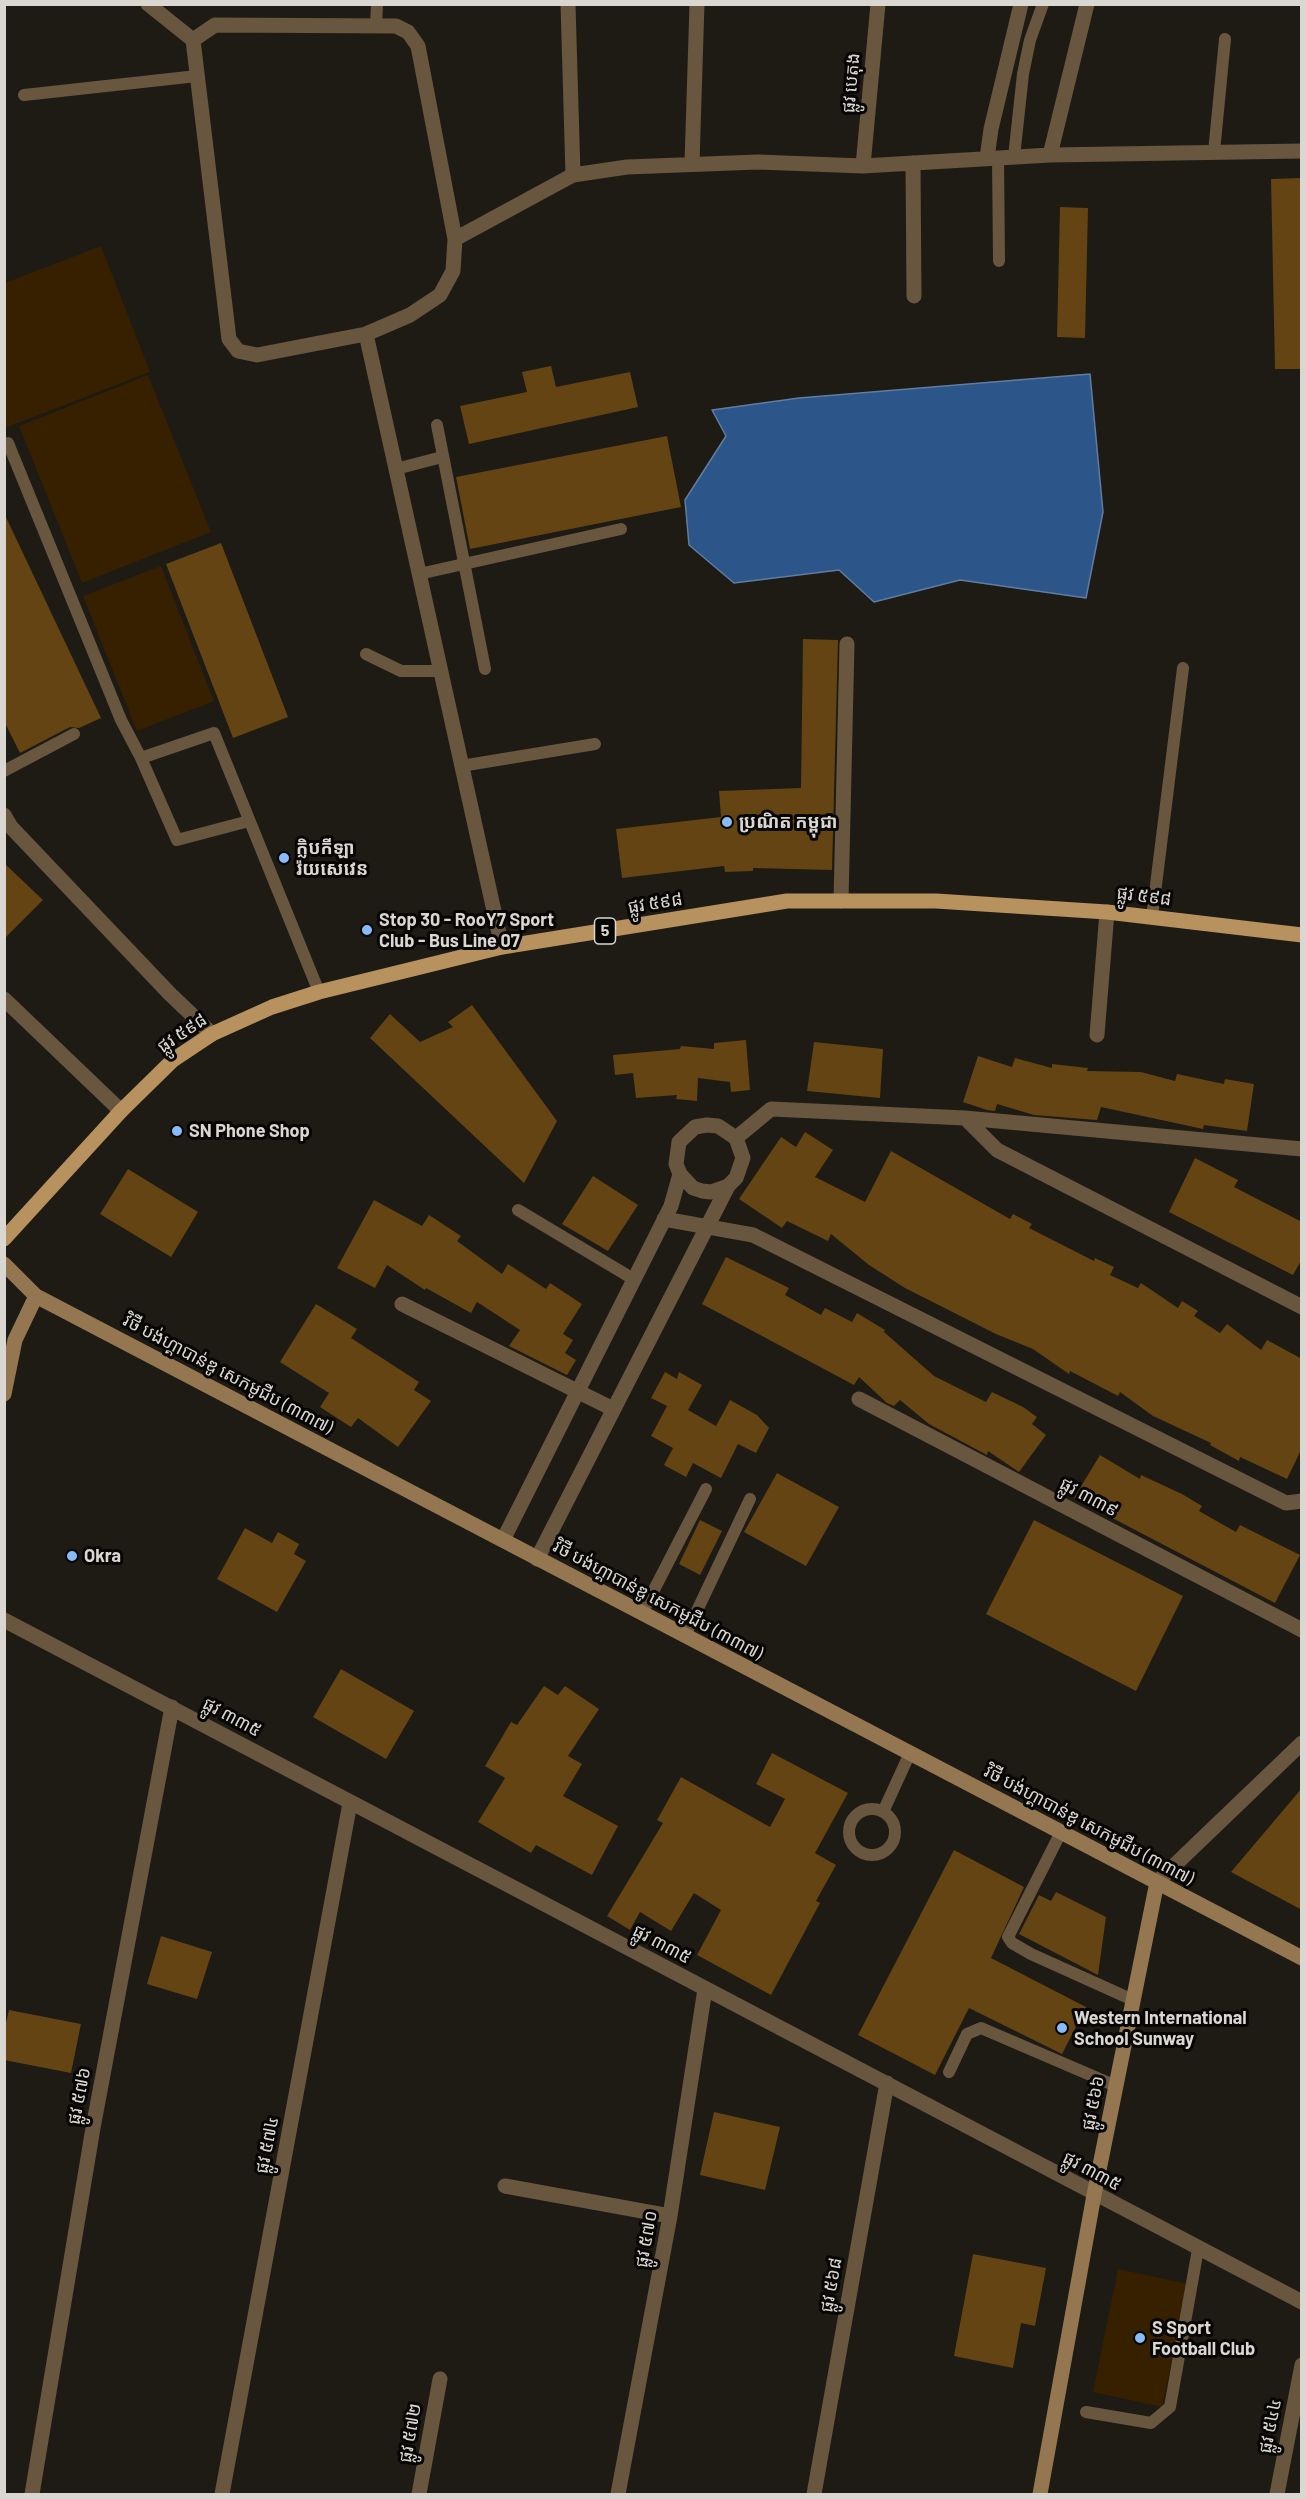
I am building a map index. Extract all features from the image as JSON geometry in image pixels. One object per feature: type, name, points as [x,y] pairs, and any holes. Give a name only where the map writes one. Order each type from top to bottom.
[{"type":"main road","name":"ផ្លូវ ៥៩៨","points":[[4,1239],[121,1111],[173,1060],[212,1034],[272,1007],[319,992],[502,947],[787,901],[936,901],[1107,912],[1302,935]]},
{"type":"street","points":[[148,4],[193,40],[229,339],[238,351],[257,355],[366,334],[410,315],[440,295],[453,271],[455,239],[418,46],[408,32],[396,26],[215,25],[193,40]]},
{"type":"street","points":[[568,4],[573,175]]},
{"type":"street","points":[[692,163],[697,4]]},
{"type":"street","name":"ផ្លូវ បេតុង","points":[[863,166],[878,4]]},
{"type":"street","points":[[1000,158],[991,129],[1021,4]]},
{"type":"street","points":[[1050,155],[1087,4]]},
{"type":"street","points":[[455,239],[573,175],[627,167],[758,162],[863,166],[1050,155],[1302,151]]},
{"type":"street","points":[[913,163],[914,296]]},
{"type":"street","points":[[366,334],[502,947]]},
{"type":"street","points":[[841,901],[847,644]]},
{"type":"street","points":[[4,814],[11,827],[170,994],[212,1034]]},
{"type":"street","points":[[1097,1035],[1107,912]]},
{"type":"street","points":[[4,999],[121,1111]]},
{"type":"street","points":[[736,1138],[771,1109],[965,1118],[1302,1149]]},
{"type":"street","points":[[965,1118],[997,1149],[1302,1307]]},
{"type":"street","points":[[503,1540],[664,1219],[680,1174],[676,1153],[679,1142],[695,1127],[718,1126],[736,1138],[741,1148],[741,1169],[728,1186],[706,1227],[537,1559]]},
{"type":"street","points":[[680,1174],[693,1188],[702,1191],[711,1192],[728,1186]]},
{"type":"street","points":[[664,1219],[753,1235],[1286,1503],[1302,1501]]},
{"type":"street","name":"វិថី បង់ហ្គាបាន់ឌូ សេកមូជីប (៣៣៧)","points":[[4,1264],[36,1296],[1302,1958]]},
{"type":"street","points":[[4,1394],[15,1340],[36,1296]]},
{"type":"street","points":[[402,1304],[614,1408]]},
{"type":"street","name":"ផ្លូវ ៣៣៩","points":[[859,1399],[1302,1630]]},
{"type":"street","name":"ផ្លូវ ៣៣៥","points":[[4,1620],[887,2083],[1094,2195],[1302,2302]]},
{"type":"street","name":"ផ្លូវ ៥៧៦","points":[[32,2494],[93,2128],[172,1707]]},
{"type":"street","points":[[1157,1882],[1302,1743]]},
{"type":"street","name":"ផ្លូវ ៥៧៤","points":[[222,2494],[350,1803]]},
{"type":"street","name":"ផ្លូវ ៥៦៦","points":[[1040,2494],[1094,2195],[1157,1882]]},
{"type":"street","name":"ផ្លូវ ៥៧០","points":[[618,2494],[670,2216],[705,1989]]},
{"type":"street","name":"ផ្លូវ ៥៦៨","points":[[814,2494],[887,2083]]},
{"type":"street","points":[[505,2186],[670,2216]]},
{"type":"street","name":"ផ្លូវ ៥៤៤","points":[[1277,2494],[1302,2364]]},
{"type":"street","name":"ផ្លូវ ៥៧២","points":[[419,2494],[440,2379]]},
{"type":"lane","points":[[376,26],[377,4]]},
{"type":"lane","points":[[999,261],[1000,158],[1030,40],[1043,4]]},
{"type":"lane","points":[[1214,152],[1225,39]]},
{"type":"lane","points":[[24,95],[196,76]]},
{"type":"lane","points":[[437,425],[485,669]]},
{"type":"lane","points":[[8,443],[121,720],[141,758],[177,840],[249,821]]},
{"type":"lane","points":[[396,469],[442,457]]},
{"type":"lane","points":[[419,574],[463,562],[621,529]]},
{"type":"lane","points":[[366,654],[401,671],[440,670]]},
{"type":"lane","points":[[1152,917],[1183,668]]},
{"type":"lane","points":[[141,758],[214,732],[319,992]]},
{"type":"lane","points":[[4,771],[74,735]]},
{"type":"lane","points":[[461,766],[595,744]]},
{"type":"lane","points":[[518,1210],[635,1280]]},
{"type":"lane","points":[[642,1613],[706,1489]]},
{"type":"lane","points":[[685,1636],[750,1499]]},
{"type":"lane","points":[[883,1812],[910,1753]]},
{"type":"lane","points":[[1061,1832],[1008,1937],[1012,1943],[1031,1954],[1133,2000]]},
{"type":"lane","points":[[949,2072],[967,2034],[981,2028],[1116,2086]]},
{"type":"lane","points":[[1086,2412],[1151,2423],[1170,2407],[1198,2249]]},
{"type":"shaded area","points":[[101,246],[150,372],[5,428],[5,283]]},
{"type":"shaded area","points":[[148,375],[211,532],[82,583],[19,426]]},
{"type":"shaded area","points":[[161,566],[214,701],[137,731],[83,596]]},
{"type":"shaded area","name":"S Sport Football Club","points":[[1118,2269],[1188,2284],[1162,2407],[1093,2392]]},
{"type":"water","points":[[1090,374],[1103,512],[1086,598],[960,580],[874,602],[839,570],[734,583],[689,545],[685,500],[726,436],[712,410],[799,398]]},
{"type":"building","points":[[1302,178],[1302,369],[1275,369],[1271,179]]},
{"type":"building","points":[[1060,207],[1088,208],[1085,338],[1057,337]]},
{"type":"building","points":[[551,366],[556,387],[630,372],[638,407],[469,444],[460,406],[527,392],[522,372]]},
{"type":"building","points":[[667,436],[681,507],[470,549],[456,477]]},
{"type":"building","points":[[4,513],[101,718],[79,728],[70,727],[20,753],[4,721]]},
{"type":"building","points":[[221,543],[288,717],[233,738],[166,564]]},
{"type":"building","points":[[803,639],[838,640],[832,870],[753,868],[753,871],[725,872],[724,866],[622,878],[616,829],[721,817],[719,791],[801,788]]},
{"type":"building","points":[[4,863],[43,900],[4,939]]},
{"type":"building","points":[[472,1005],[557,1121],[524,1183],[370,1038],[390,1014],[420,1042],[453,1027],[448,1022]]},
{"type":"building","points":[[746,1040],[750,1090],[731,1092],[730,1082],[698,1078],[697,1101],[676,1099],[677,1095],[636,1098],[633,1073],[615,1075],[613,1055],[680,1049],[681,1046],[714,1049],[714,1043]]},
{"type":"building","points":[[814,1042],[883,1049],[880,1098],[807,1091]]},
{"type":"building","points":[[978,1056],[1012,1067],[1015,1058],[1052,1068],[1052,1064],[1088,1068],[1087,1071],[1141,1072],[1175,1081],[1177,1074],[1224,1084],[1225,1079],[1254,1084],[1247,1131],[1204,1125],[1203,1129],[1101,1107],[1097,1120],[1034,1115],[997,1104],[995,1111],[987,1110],[963,1102]]},
{"type":"building","points":[[805,1132],[833,1150],[815,1177],[865,1202],[891,1151],[1010,1219],[1013,1214],[1032,1224],[1029,1228],[1094,1261],[1095,1258],[1114,1267],[1110,1275],[1138,1288],[1141,1283],[1178,1308],[1182,1301],[1198,1311],[1194,1316],[1220,1333],[1227,1324],[1261,1350],[1267,1340],[1302,1359],[1302,1448],[1287,1479],[1240,1457],[1239,1461],[1210,1445],[1211,1443],[1153,1416],[1120,1392],[1118,1396],[1070,1371],[1069,1374],[1033,1349],[996,1334],[905,1288],[869,1265],[831,1234],[828,1241],[787,1221],[782,1228],[739,1199],[781,1137],[796,1147]]},
{"type":"building","points":[[1195,1158],[1238,1180],[1234,1187],[1302,1222],[1302,1259],[1293,1275],[1169,1212]]},
{"type":"building","points":[[128,1169],[198,1212],[171,1257],[100,1214]]},
{"type":"building","points":[[593,1176],[638,1205],[608,1251],[562,1224]]},
{"type":"building","points":[[374,1200],[422,1226],[429,1215],[461,1236],[457,1241],[502,1274],[508,1264],[546,1289],[550,1283],[582,1304],[563,1334],[573,1340],[565,1353],[576,1360],[567,1375],[509,1346],[520,1330],[477,1302],[471,1313],[426,1288],[425,1290],[387,1265],[375,1288],[337,1268]]},
{"type":"building","points":[[726,1257],[789,1288],[785,1295],[821,1315],[825,1308],[852,1322],[857,1313],[885,1330],[884,1332],[934,1376],[986,1402],[992,1392],[1023,1407],[1037,1417],[1032,1424],[1046,1435],[1019,1472],[988,1451],[987,1455],[929,1424],[900,1400],[894,1406],[887,1403],[859,1377],[854,1385],[702,1304]]},
{"type":"building","points":[[316,1304],[357,1329],[351,1338],[419,1382],[414,1390],[431,1401],[398,1447],[358,1418],[351,1427],[320,1407],[329,1393],[280,1362]]},
{"type":"building","points":[[665,1372],[677,1379],[679,1372],[702,1385],[688,1410],[716,1426],[730,1400],[757,1415],[769,1428],[756,1453],[738,1444],[721,1478],[693,1463],[686,1477],[664,1465],[673,1448],[651,1436],[667,1406],[651,1398]]},
{"type":"building","points":[[1100,1455],[1140,1479],[1141,1475],[1182,1494],[1202,1506],[1199,1511],[1236,1532],[1240,1525],[1300,1555],[1275,1603],[1074,1498]]},
{"type":"building","points":[[777,1473],[839,1507],[806,1566],[744,1532]]},
{"type":"building","points":[[700,1520],[722,1531],[700,1575],[679,1564]]},
{"type":"building","points":[[1034,1520],[1183,1596],[1136,1691],[986,1614]]},
{"type":"building","points":[[245,1528],[272,1543],[278,1532],[299,1544],[294,1554],[306,1561],[277,1612],[217,1579]]},
{"type":"building","points":[[341,1669],[414,1711],[386,1759],[313,1717]]},
{"type":"building","points":[[544,1686],[558,1695],[565,1686],[599,1709],[568,1756],[582,1764],[563,1796],[618,1826],[592,1875],[536,1845],[531,1853],[478,1822],[505,1778],[485,1766],[511,1722],[517,1725]]},
{"type":"building","points":[[772,1753],[848,1793],[815,1853],[836,1865],[816,1901],[820,1903],[771,1995],[697,1955],[721,1910],[694,1893],[671,1931],[640,1912],[630,1930],[607,1916],[663,1823],[657,1820],[681,1777],[770,1827],[785,1799],[756,1784]]},
{"type":"building","points":[[1302,1788],[1302,1910],[1231,1872]]},
{"type":"building","points":[[954,1850],[1024,1887],[991,1958],[1086,2007],[1062,2054],[969,2008],[935,2075],[858,2035]]},
{"type":"building","points":[[1056,1892],[1106,1917],[1098,1975],[1019,1934],[1039,1895],[1051,1901]]},
{"type":"building","points":[[161,1936],[212,1952],[197,1999],[147,1984]]},
{"type":"building","points":[[9,2010],[81,2024],[71,2073],[4,2060],[4,2031]]},
{"type":"building","points":[[714,2112],[780,2127],[765,2190],[700,2175]]},
{"type":"building","points":[[973,2254],[1046,2268],[1035,2326],[1021,2323],[1013,2368],[954,2356]]},
{"type":"place","name":"ប្រណិត កម្ពុជា","points":[[727,822]]},
{"type":"place","name":"ក្លិបកីឡា រ៉យសេវេន","points":[[284,858]]},
{"type":"place","name":"Stop 30 - RooY7 Sport Club - Bus Line 07","points":[[367,930]]},
{"type":"place","name":"SN Phone Shop","points":[[177,1131]]},
{"type":"place","name":"Okra","points":[[72,1556]]},
{"type":"place","name":"Western International School Sunway","points":[[1062,2028]]},
{"type":"place","name":"S Sport Football Club","points":[[1140,2338]]}]
